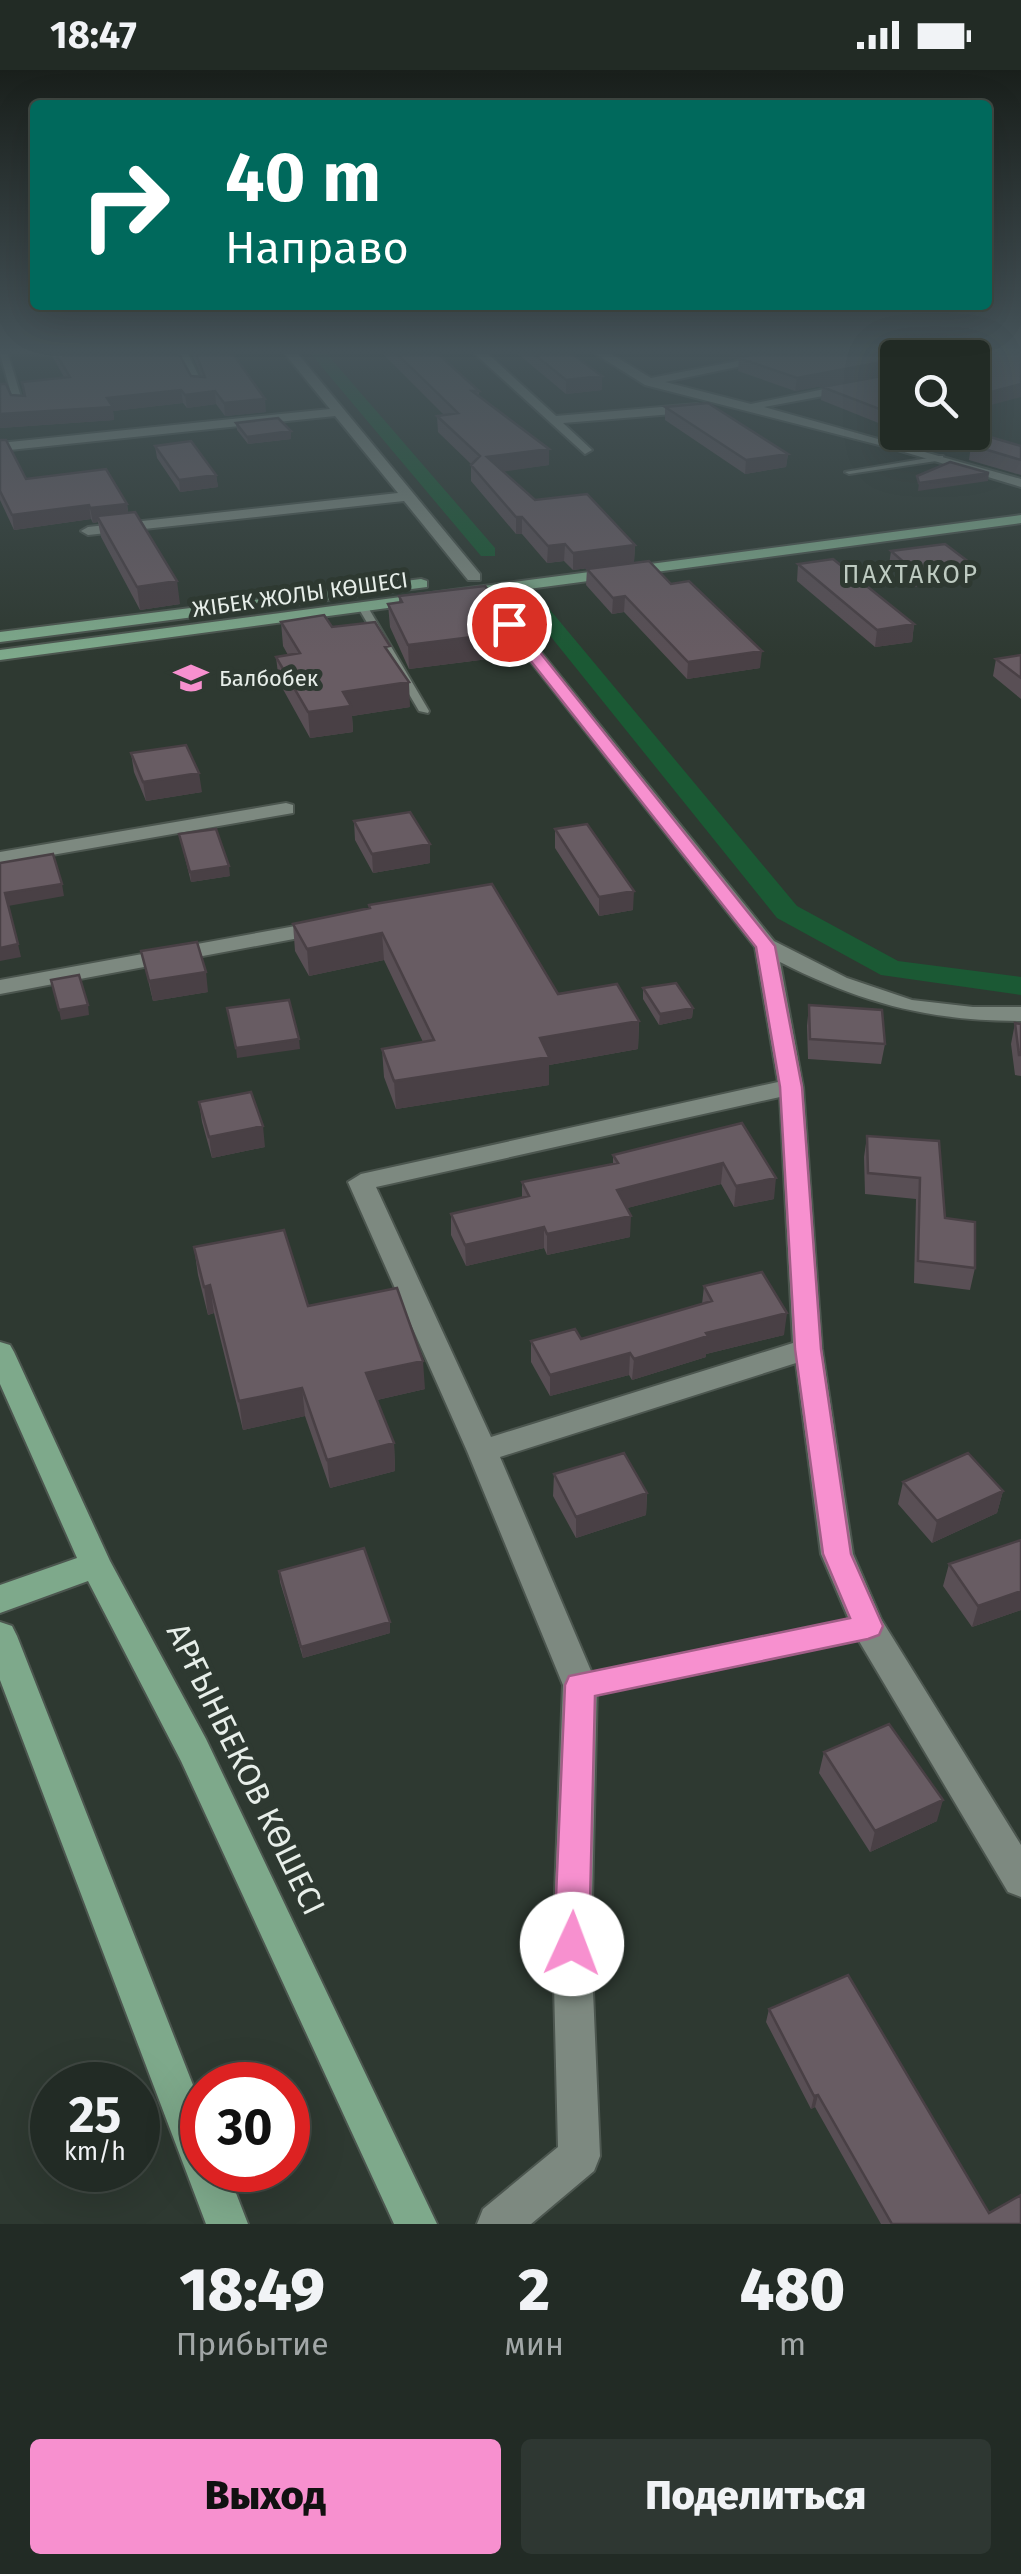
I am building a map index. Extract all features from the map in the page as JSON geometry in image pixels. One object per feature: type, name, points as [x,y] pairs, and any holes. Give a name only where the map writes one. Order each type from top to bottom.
[{"type":"main road","name":"ЖІБЕК ЖОЛЫ КӨШЕСІ","points":[[0,655],[364,610],[478,584],[1021,507]]},
{"type":"main road","name":"ЖІБЕК ЖОЛЫ КӨШЕСІ","points":[[0,638],[1021,519]]},
{"type":"main road","name":"АРҒЫНБЕКОВ КӨШЕСІ","points":[[0,1352],[96,1565],[194,1750],[416,2224]]},
{"type":"main road","points":[[0,1600],[96,1565]]},
{"type":"main road","points":[[0,1636],[180,2103]]},
{"type":"main road","points":[[215,2192],[227,2224]]},
{"type":"street","points":[[375,455],[766,946],[840,982],[909,1006],[973,1014],[1021,1014]]},
{"type":"street","points":[[926,455],[1021,482]]},
{"type":"street","points":[[88,531],[409,496]]},
{"type":"street","points":[[0,858],[286,809]]},
{"type":"street","points":[[0,986],[328,926]]},
{"type":"street","points":[[766,946],[791,1087],[808,1349],[837,1554],[868,1626],[1021,1879]]},
{"type":"street","points":[[498,2224],[579,2156],[572,1944],[580,1685],[482,1452],[361,1182],[791,1087]]},
{"type":"street","points":[[482,1452],[808,1349]]},
{"type":"lane","points":[[850,472],[940,458]]},
{"type":"lane","points":[[364,610],[424,711]]},
{"type":"lane","points":[[580,1685],[868,1626]]},
{"type":"building","points":[[0,455],[13,455],[26,479],[106,469],[127,504],[12,515],[0,491]]},
{"type":"building","points":[[161,455],[201,455],[216,475],[179,480]]},
{"type":"building","points":[[506,455],[487,457],[535,500],[587,494],[635,545],[573,553],[565,544],[548,546],[522,517],[516,517],[471,465],[480,456]]},
{"type":"building","points":[[738,455],[784,455],[746,460]]},
{"type":"building","points":[[950,462],[989,473],[919,483],[917,476]]},
{"type":"building","points":[[135,512],[177,581],[137,587],[97,516]]},
{"type":"building","points":[[945,544],[974,566],[916,573],[891,551]]},
{"type":"building","points":[[833,559],[914,624],[877,630],[798,564]]},
{"type":"building","points":[[649,561],[671,584],[689,581],[762,651],[688,662],[625,596],[613,598],[587,569]]},
{"type":"building","points":[[485,586],[519,631],[408,645],[388,604],[402,602],[399,596]]},
{"type":"building","points":[[324,615],[332,627],[375,622],[390,646],[385,647],[409,682],[343,692],[351,706],[308,712],[276,657],[300,653],[281,622]]},
{"type":"building","points":[[1021,655],[1021,678],[996,659]]},
{"type":"building","points":[[186,745],[199,773],[143,782],[131,753]]},
{"type":"building","points":[[410,812],[430,844],[372,854],[354,821]]},
{"type":"building","points":[[587,824],[634,891],[599,897],[555,829]]},
{"type":"building","points":[[216,829],[229,866],[190,872],[179,834]]},
{"type":"building","points":[[53,854],[62,884],[5,893],[18,944],[0,948],[0,863]]},
{"type":"building","points":[[492,884],[558,994],[617,984],[639,1021],[540,1038],[549,1057],[394,1081],[382,1049],[434,1040],[382,933],[307,949],[293,924],[370,908],[369,905]]},
{"type":"building","points":[[197,942],[206,972],[149,981],[141,951]]},
{"type":"building","points":[[79,975],[88,1005],[59,1010],[51,980]]},
{"type":"building","points":[[676,983],[693,1008],[660,1014],[643,988]]},
{"type":"building","points":[[289,1000],[299,1039],[236,1048],[227,1008]]},
{"type":"building","points":[[809,1005],[882,1010],[885,1044],[810,1039]]},
{"type":"building","points":[[1015,1023],[1021,1024],[1021,1055],[1019,1055]]},
{"type":"building","points":[[251,1092],[263,1126],[209,1137],[199,1102]]},
{"type":"building","points":[[742,1123],[776,1178],[736,1186],[723,1163],[617,1190],[631,1216],[547,1234],[544,1227],[465,1245],[451,1214],[529,1196],[522,1182],[618,1163],[613,1155]]},
{"type":"building","points":[[867,1136],[939,1141],[945,1218],[975,1222],[975,1268],[918,1261],[920,1178],[868,1173]]},
{"type":"building","points":[[284,1230],[308,1306],[397,1288],[423,1361],[366,1373],[394,1443],[327,1460],[302,1388],[239,1401],[210,1285],[204,1287],[194,1247]]},
{"type":"building","points":[[762,1272],[787,1313],[706,1333],[708,1336],[634,1359],[630,1353],[550,1375],[531,1341],[575,1329],[581,1339],[712,1301],[704,1286]]},
{"type":"building","points":[[624,1453],[647,1493],[576,1517],[554,1474]]},
{"type":"building","points":[[968,1453],[1003,1491],[937,1521],[903,1482]]},
{"type":"building","points":[[1021,1540],[1021,1591],[978,1606],[949,1564]]},
{"type":"building","points":[[364,1548],[390,1622],[301,1647],[279,1571]]},
{"type":"building","points":[[889,1724],[943,1800],[875,1831],[824,1752]]},
{"type":"building","points":[[848,1975],[989,2213],[1021,2195],[1021,2224],[892,2224],[818,2095],[814,2096],[769,2009]]},
{"type":"waterway","points":[[404,455],[488,552]]},
{"type":"waterway","points":[[534,603],[787,912],[891,969],[1021,986]]},
{"type":"place","name":"Балбобек","points":[[191,678]]},
{"type":"district","name":"ПАХТАКОР","points":[[911,574]]},
{"type":"route","points":[[509,624],[766,946],[791,1087],[808,1349],[837,1554],[868,1626],[580,1685],[572,1944]]}]
